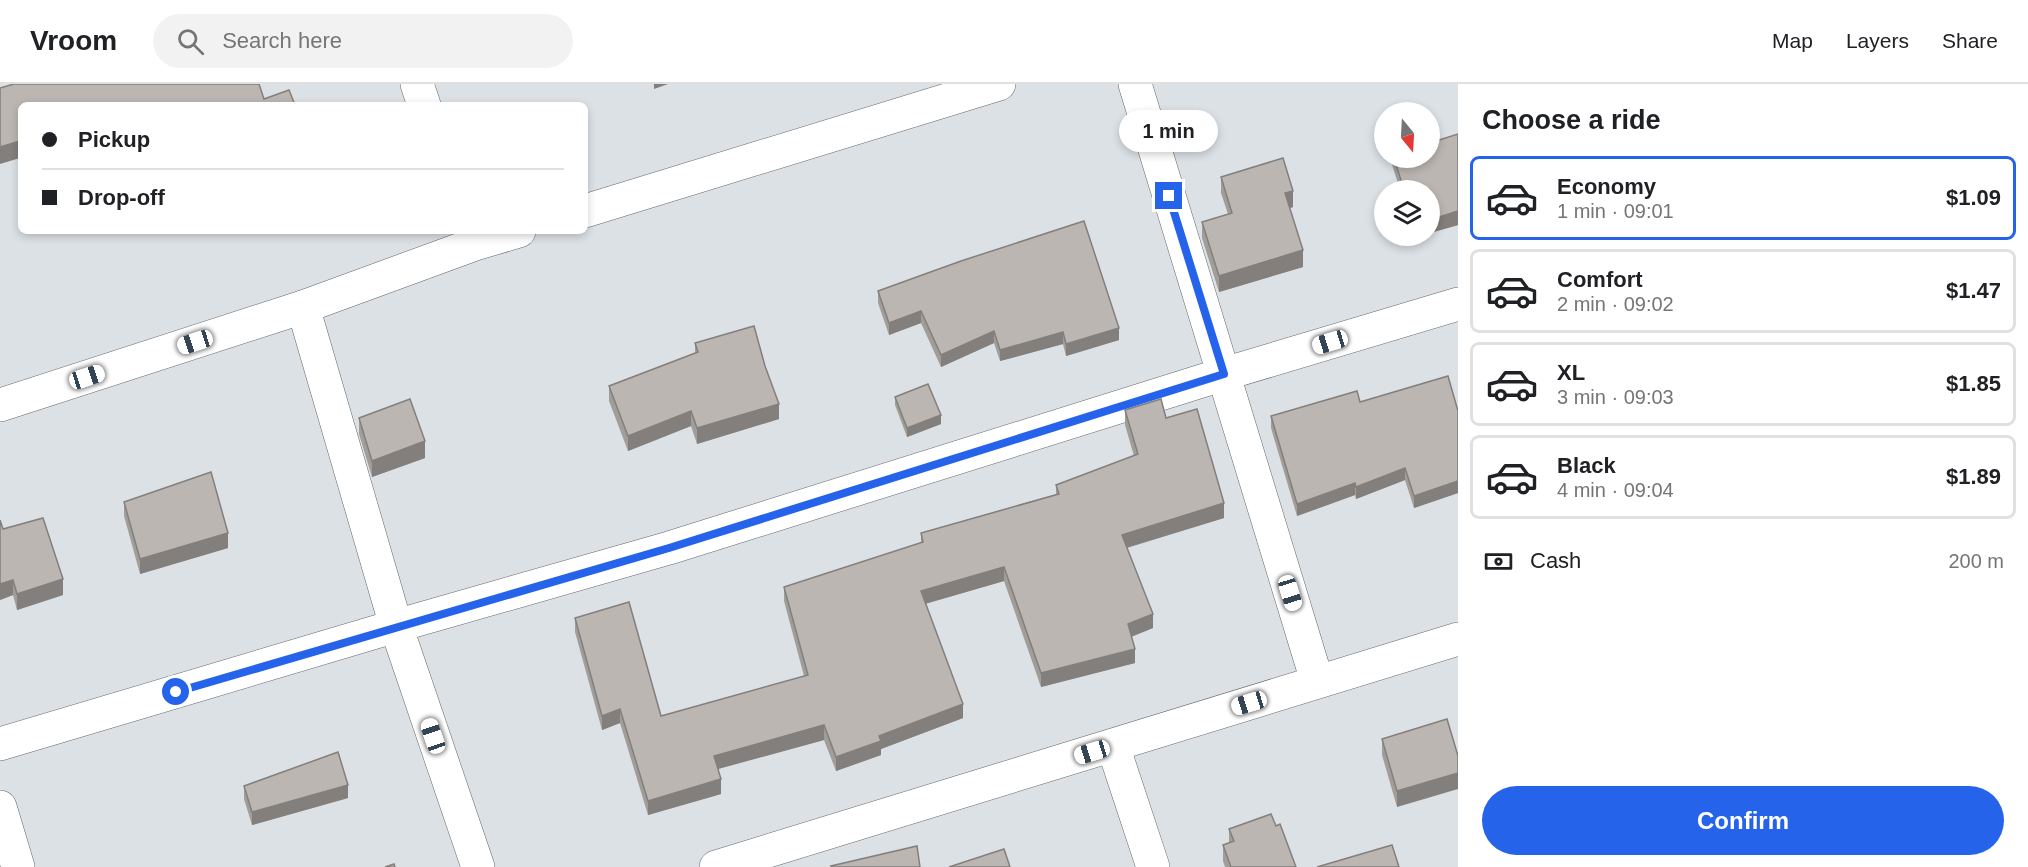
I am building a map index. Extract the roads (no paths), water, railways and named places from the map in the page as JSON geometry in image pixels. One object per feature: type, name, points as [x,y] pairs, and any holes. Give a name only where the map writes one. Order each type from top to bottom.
[{"type":"street","points":[[417,84],[423,102]]},
{"type":"street","points":[[588,210],[999,84]]},
{"type":"street","points":[[1135,84],[1317,681]]},
{"type":"street","points":[[0,405],[303,307],[472,238],[499,234]]},
{"type":"street","points":[[0,744],[396,626],[669,548],[1224,374],[1458,304]]},
{"type":"street","points":[[303,307],[396,626],[478,867]]},
{"type":"street","points":[[716,867],[1458,639]]},
{"type":"street","points":[[1113,746],[1153,867]]},
{"type":"street","points":[[0,807],[18,867]]}]
